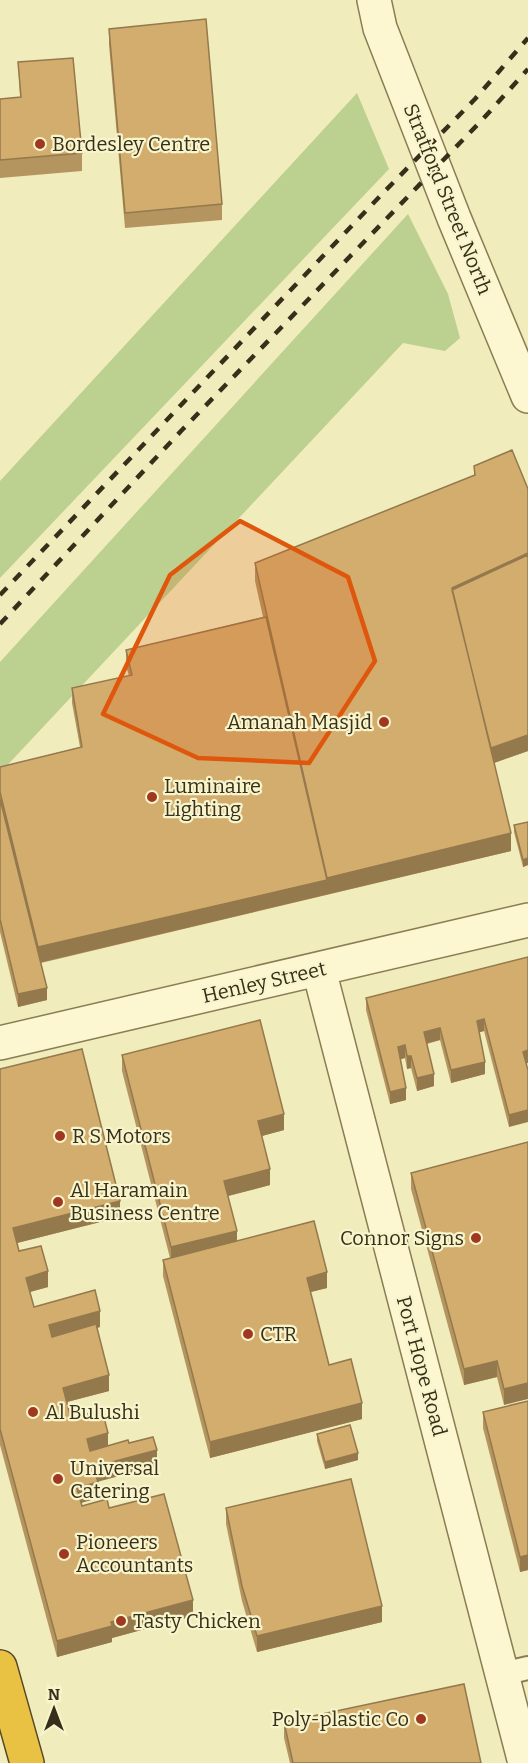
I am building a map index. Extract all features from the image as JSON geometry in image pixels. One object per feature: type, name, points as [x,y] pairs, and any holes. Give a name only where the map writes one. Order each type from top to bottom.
[{"type":"highway","points":[[0,1667],[27,1763]]},
{"type":"street","name":"Stratford Street North","points":[[374,0],[380,28],[454,218],[528,396]]},
{"type":"street","name":"Henley Street","points":[[0,1043],[528,920]]},
{"type":"street","name":"Port Hope Road","points":[[319,970],[515,1671],[525,1763]]},
{"type":"highlighted area","points":[[240,521],[348,577],[375,661],[309,763],[198,758],[103,714],[170,575]]},
{"type":"green space","points":[[357,93],[389,169],[0,578],[0,481]]},
{"type":"green space","points":[[408,214],[448,294],[460,338],[445,351],[403,343],[0,773],[0,662]]},
{"type":"building","points":[[206,19],[222,204],[125,213],[109,29]]},
{"type":"building","name":"Bordesley Centre","points":[[73,58],[82,153],[0,160],[0,99],[21,97],[18,62]]},
{"type":"building","points":[[512,450],[528,489],[528,553],[452,588],[511,833],[327,878],[255,563],[475,475],[474,466]]},
{"type":"building","points":[[528,555],[528,735],[491,748],[452,590]]},
{"type":"building","name":"Luminaire Lighting","points":[[266,617],[327,880],[38,947],[0,792],[0,767],[82,747],[72,688],[132,675],[126,650]]},
{"type":"building","points":[[0,799],[47,988],[18,994],[0,919]]},
{"type":"building","points":[[528,822],[528,858],[523,860],[514,825]]},
{"type":"building","points":[[528,957],[528,1050],[523,1052],[528,1070],[528,1110],[509,1115],[484,1019],[477,1021],[485,1062],[451,1070],[440,1028],[424,1032],[434,1074],[417,1078],[411,1056],[407,1056],[405,1045],[398,1047],[406,1088],[390,1092],[366,998]]},
{"type":"building","points":[[260,1020],[284,1114],[258,1121],[270,1169],[224,1181],[237,1231],[171,1247],[122,1055]]},
{"type":"building","points":[[82,1049],[120,1201],[13,1228],[19,1251],[41,1246],[48,1271],[26,1278],[34,1307],[95,1290],[100,1311],[49,1325],[52,1337],[96,1324],[109,1375],[63,1388],[71,1418],[102,1410],[108,1433],[87,1439],[90,1451],[128,1440],[129,1443],[153,1437],[157,1450],[93,1467],[98,1482],[77,1488],[82,1506],[107,1499],[109,1508],[164,1494],[193,1600],[111,1622],[112,1626],[57,1641],[0,1429],[0,1069]]},
{"type":"building","name":"Connor Signs","points":[[528,1142],[528,1383],[504,1389],[497,1361],[464,1369],[411,1173]]},
{"type":"building","name":"CTR","points":[[314,1221],[327,1272],[307,1278],[329,1365],[351,1359],[362,1403],[210,1442],[163,1260]]},
{"type":"building","points":[[528,1401],[528,1555],[520,1557],[483,1412]]},
{"type":"building","points":[[350,1425],[358,1453],[325,1462],[317,1434]]},
{"type":"building","points":[[351,1479],[382,1606],[257,1636],[242,1586],[226,1508]]},
{"type":"building","name":"Poly-plastic Co","points":[[464,1684],[481,1763],[293,1763],[284,1722]]},
{"type":"railway","points":[[0,595],[475,99],[528,38]]},
{"type":"railway","points":[[0,624],[182,430],[483,119],[528,69]]},
{"type":"place","name":"Bordesley Centre","points":[[40,144]]},
{"type":"place","name":"Amanah Masjid","points":[[384,722]]},
{"type":"place","name":"Luminaire Lighting","points":[[152,797]]},
{"type":"place","name":"R S Motors","points":[[60,1136]]},
{"type":"place","name":"Al Haramain Business Centre","points":[[58,1202]]},
{"type":"place","name":"Connor Signs","points":[[476,1238]]},
{"type":"place","name":"CTR","points":[[248,1334]]},
{"type":"place","name":"Al Bulushi","points":[[33,1412]]},
{"type":"place","name":"Universal Catering","points":[[58,1479]]},
{"type":"place","name":"Pioneers Accountants","points":[[64,1554]]},
{"type":"place","name":"Tasty Chicken","points":[[121,1621]]},
{"type":"place","name":"Poly-plastic Co","points":[[421,1719]]}]
